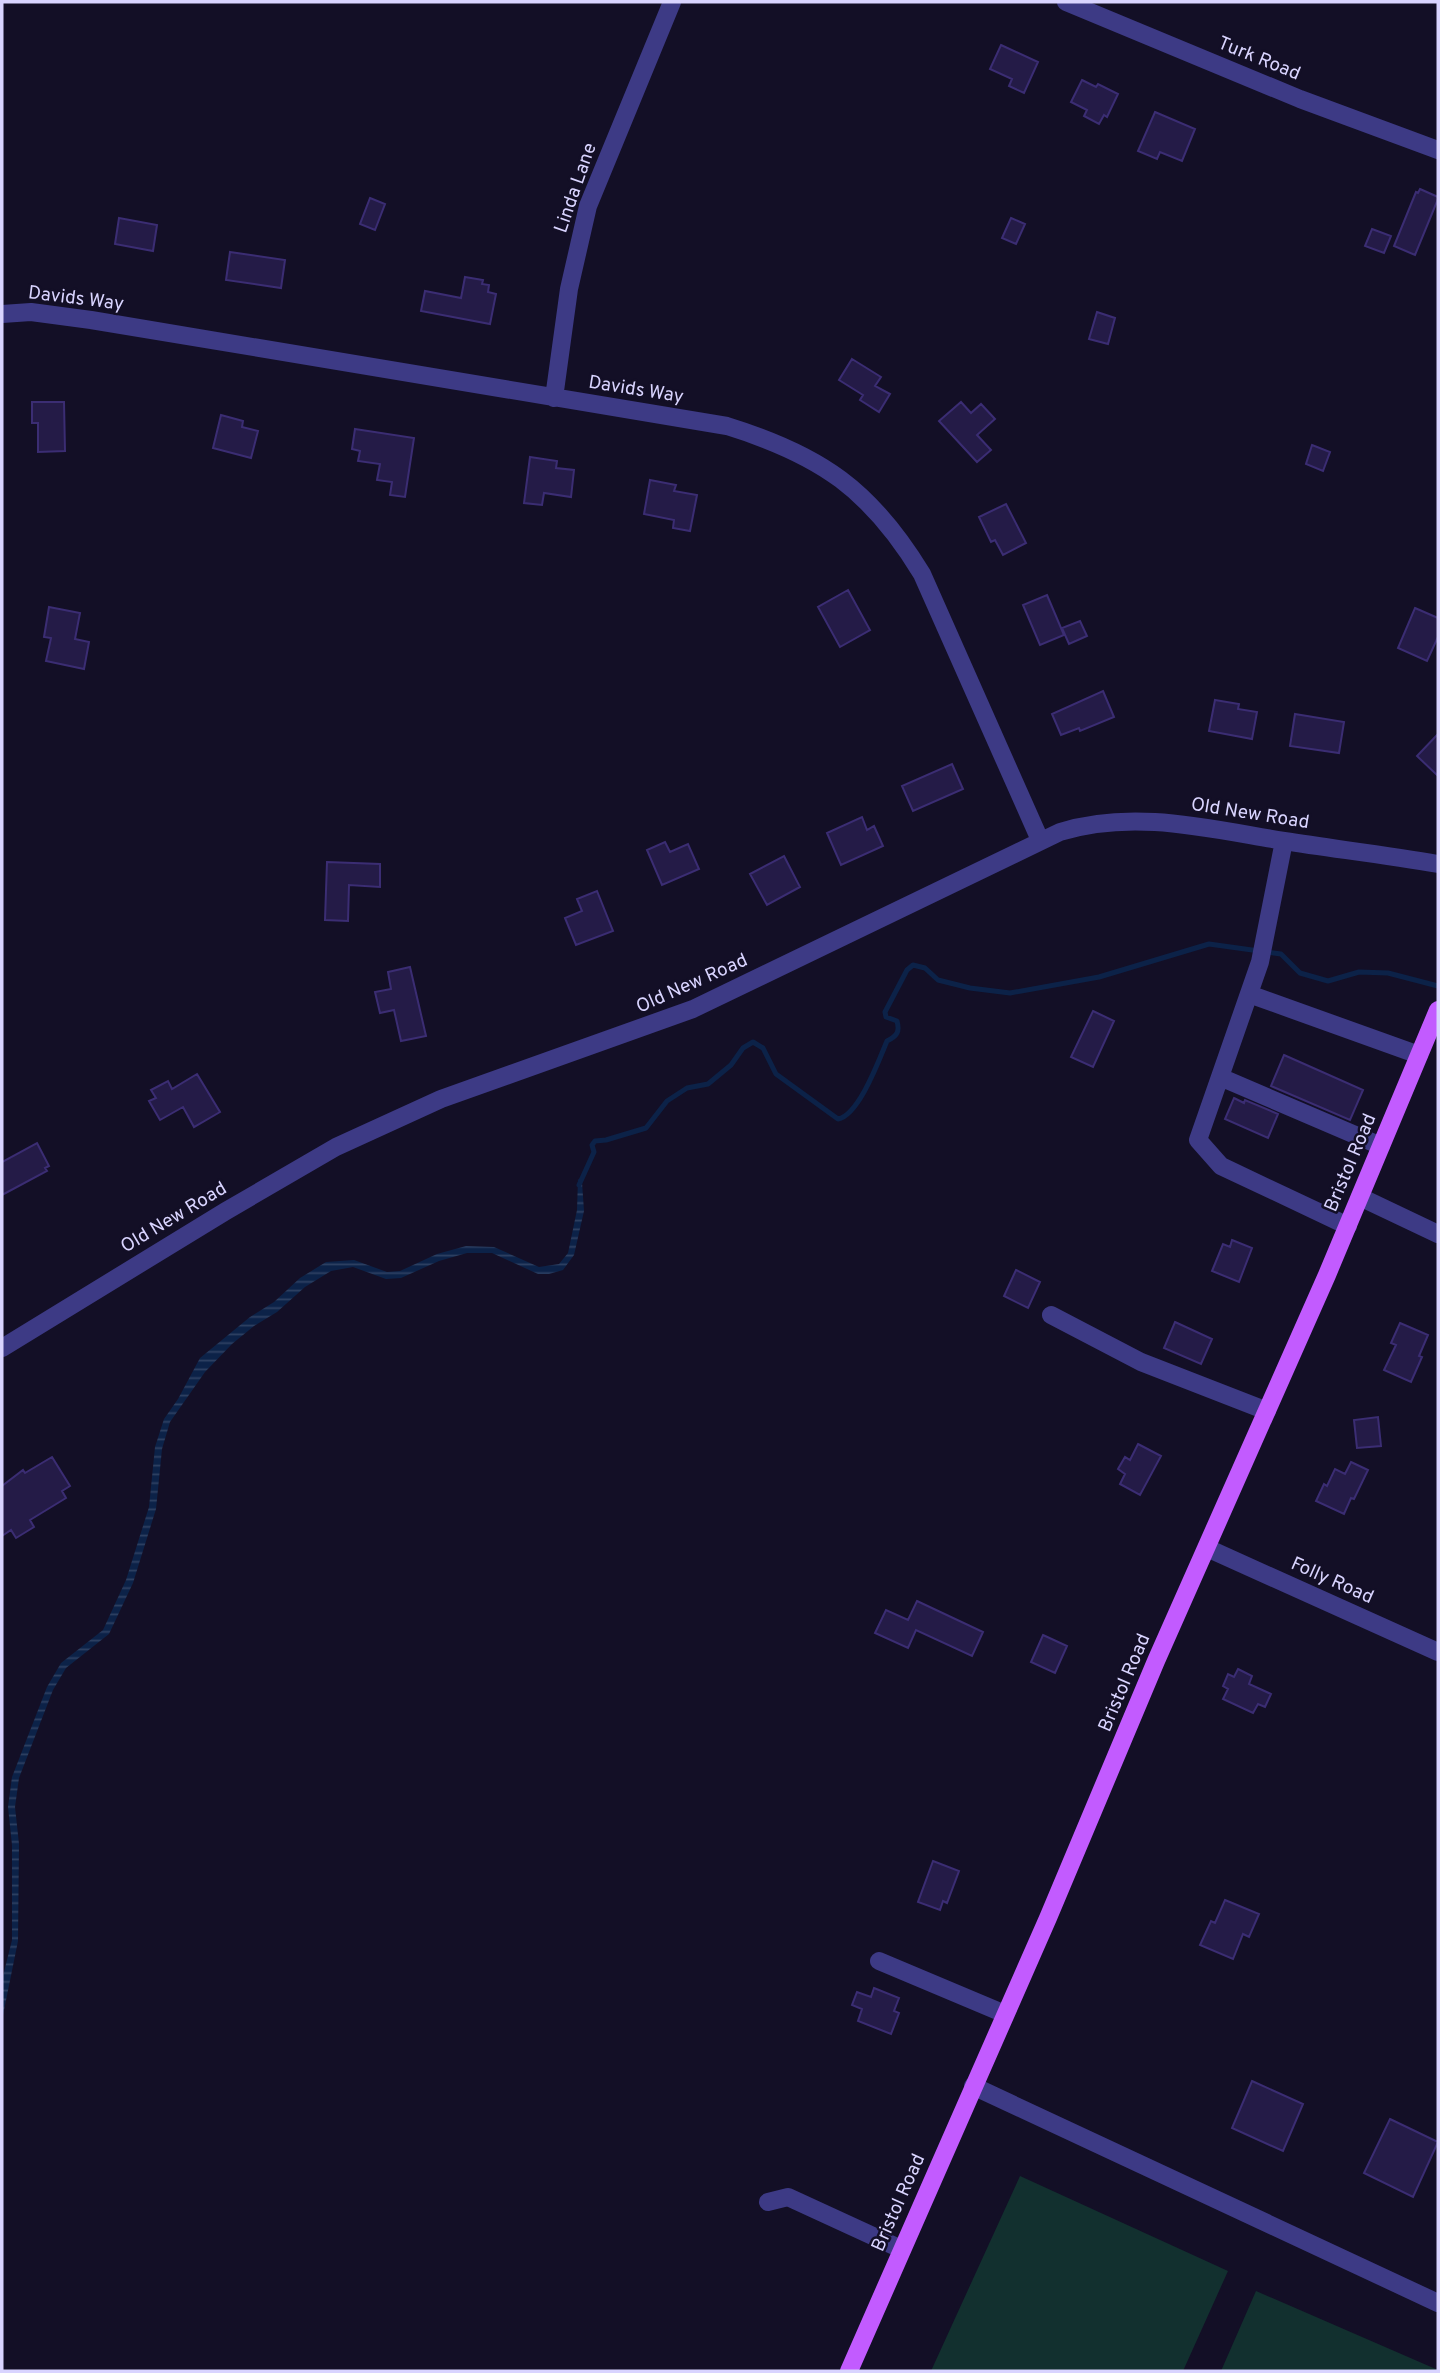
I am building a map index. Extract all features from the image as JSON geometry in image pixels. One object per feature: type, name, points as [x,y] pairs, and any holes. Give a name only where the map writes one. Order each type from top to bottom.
[{"type":"main road","name":"Bristol Road","points":[[849,2371],[1348,1226],[1438,1010]]},
{"type":"street","name":"Linda Lane","points":[[554,398],[569,289],[588,206],[672,2]]},
{"type":"street","name":"Turk Road","points":[[1066,2],[1286,93],[1438,150]]},
{"type":"street","name":"Davids Way","points":[[2,314],[31,312],[91,320],[727,426],[783,445],[817,462],[849,484],[878,512],[902,541],[922,574],[1040,840]]},
{"type":"street","name":"Old New Road","points":[[2,1348],[336,1147],[441,1099],[692,1009],[1040,840],[1091,824],[1131,821],[1197,826],[1438,864]]},
{"type":"street","points":[[1284,841],[1260,962],[1198,1140],[1221,1166],[1348,1226]]},
{"type":"street","points":[[1249,994],[1419,1055]]},
{"type":"street","points":[[1220,1077],[1381,1146]]},
{"type":"street","points":[[1360,1197],[1438,1234]]},
{"type":"street","points":[[1051,1315],[1141,1362],[1267,1411]]},
{"type":"street","name":"Folly Road","points":[[1208,1548],[1438,1652]]},
{"type":"street","points":[[879,1961],[1005,2014]]},
{"type":"street","points":[[973,2086],[1438,2303]]},
{"type":"street","points":[[768,2202],[788,2197],[901,2249]]},
{"type":"green space","points":[[1020,2176],[1228,2271],[1183,2371],[931,2371]]},
{"type":"green space","points":[[1256,2291],[1438,2370],[1438,2371],[1221,2371]]},
{"type":"water","points":[[578,1179],[582,1182],[584,1211],[574,1255],[563,1270],[538,1274],[492,1253],[467,1253],[439,1261],[401,1278],[386,1279],[353,1267],[331,1271],[305,1287],[277,1312],[232,1344],[205,1372],[170,1422],[162,1449],[156,1509],[133,1583],[109,1634],[66,1668],[53,1690],[19,1778],[15,1807],[19,1844],[18,1941],[2,2020],[2,1980],[12,1940],[12,1845],[8,1807],[12,1777],[47,1687],[61,1663],[103,1630],[126,1580],[149,1507],[155,1447],[164,1419],[200,1358],[250,1317],[274,1302],[300,1278],[326,1262],[354,1260],[387,1272],[400,1271],[437,1254],[466,1246],[494,1247],[539,1267],[559,1264],[568,1253],[577,1210]]},
{"type":"building","points":[[1001,45],[1038,62],[1024,93],[1009,86],[1012,79],[990,69]]},
{"type":"building","points":[[1082,80],[1118,94],[1107,117],[1104,115],[1099,124],[1084,116],[1087,110],[1071,102]]},
{"type":"building","points":[[1155,112],[1195,129],[1182,161],[1160,152],[1157,159],[1138,151]]},
{"type":"building","points":[[1420,189],[1438,199],[1415,255],[1394,246],[1416,192]]},
{"type":"building","points":[[370,198],[385,204],[375,230],[360,224]]},
{"type":"building","points":[[119,218],[157,225],[153,251],[115,244]]},
{"type":"building","points":[[1011,218],[1025,224],[1016,244],[1002,238]]},
{"type":"building","points":[[1372,229],[1391,236],[1384,253],[1365,246]]},
{"type":"building","points":[[230,252],[285,260],[281,288],[226,280]]},
{"type":"building","points":[[465,277],[483,280],[482,284],[489,285],[488,292],[496,294],[490,324],[421,311],[425,291],[461,298]]},
{"type":"building","points":[[1097,312],[1115,318],[1108,344],[1089,339]]},
{"type":"building","points":[[852,359],[881,377],[875,386],[890,394],[879,412],[860,400],[863,395],[839,380]]},
{"type":"building","points":[[32,402],[64,402],[65,451],[38,452],[38,423],[32,423]]},
{"type":"building","points":[[961,402],[971,413],[981,404],[995,419],[977,435],[991,450],[977,462],[939,421]]},
{"type":"building","points":[[221,415],[243,421],[242,427],[258,431],[251,458],[213,448]]},
{"type":"building","points":[[355,429],[414,438],[405,497],[390,495],[392,482],[377,480],[380,464],[358,461],[360,451],[352,449]]},
{"type":"building","points":[[1312,445],[1330,452],[1323,471],[1306,464]]},
{"type":"building","points":[[530,457],[557,461],[556,468],[574,470],[571,497],[544,493],[542,505],[524,503]]},
{"type":"building","points":[[650,480],[676,485],[674,491],[697,495],[690,531],[673,528],[674,520],[644,514]]},
{"type":"building","points":[[1006,504],[1026,543],[1003,555],[995,540],[991,542],[979,517]]},
{"type":"building","points":[[848,590],[870,630],[840,647],[818,607]]},
{"type":"building","points":[[1047,595],[1064,635],[1040,645],[1023,605]]},
{"type":"building","points":[[49,607],[80,613],[75,639],[89,642],[84,669],[46,661],[51,638],[44,637]]},
{"type":"building","points":[[1415,608],[1438,618],[1438,637],[1427,661],[1398,648]]},
{"type":"building","points":[[1080,621],[1087,636],[1069,644],[1062,628]]},
{"type":"building","points":[[1103,691],[1114,717],[1080,731],[1079,728],[1061,735],[1052,714]]},
{"type":"building","points":[[1215,700],[1239,704],[1238,709],[1257,712],[1252,739],[1209,731]]},
{"type":"building","points":[[1295,714],[1344,722],[1339,753],[1290,746]]},
{"type":"building","points":[[1438,734],[1438,776],[1417,756]]},
{"type":"building","points":[[952,764],[963,789],[913,811],[902,786]]},
{"type":"building","points":[[862,817],[867,830],[874,826],[883,846],[841,865],[827,833]]},
{"type":"building","points":[[665,842],[670,852],[688,844],[699,869],[662,885],[647,850]]},
{"type":"building","points":[[784,856],[800,887],[767,905],[750,874]]},
{"type":"building","points":[[327,862],[380,864],[380,887],[349,885],[348,921],[325,920]]},
{"type":"building","points":[[597,891],[613,931],[576,945],[565,918],[582,911],[577,899]]},
{"type":"building","points":[[410,967],[426,1036],[401,1041],[394,1010],[380,1013],[375,992],[391,989],[388,972]]},
{"type":"building","points":[[1093,1011],[1114,1021],[1093,1067],[1071,1057]]},
{"type":"building","points":[[1284,1055],[1363,1090],[1350,1120],[1271,1086]]},
{"type":"building","points":[[197,1074],[220,1112],[194,1127],[183,1107],[160,1120],[149,1101],[156,1098],[151,1090],[168,1081],[172,1089]]},
{"type":"building","points":[[1234,1098],[1278,1114],[1268,1138],[1225,1119]]},
{"type":"building","points":[[37,1143],[49,1166],[45,1168],[47,1171],[2,1195],[2,1162]]},
{"type":"building","points":[[1232,1240],[1252,1248],[1239,1282],[1212,1271],[1223,1244],[1230,1247]]},
{"type":"building","points":[[1016,1270],[1040,1282],[1028,1308],[1004,1296]]},
{"type":"building","points":[[1175,1322],[1212,1339],[1201,1364],[1164,1348]]},
{"type":"building","points":[[1400,1323],[1428,1335],[1411,1382],[1384,1370],[1396,1345],[1391,1343]]},
{"type":"building","points":[[1378,1417],[1381,1446],[1357,1448],[1354,1420]]},
{"type":"building","points":[[1138,1444],[1161,1456],[1140,1495],[1120,1484],[1125,1474],[1118,1469],[1125,1457],[1130,1460]]},
{"type":"building","points":[[52,1457],[70,1486],[62,1491],[66,1498],[30,1520],[34,1527],[16,1538],[11,1530],[2,1536],[2,1486],[23,1470],[25,1473]]},
{"type":"building","points":[[1351,1462],[1368,1470],[1344,1514],[1316,1501],[1335,1469],[1345,1474]]},
{"type":"building","points":[[917,1601],[983,1632],[972,1656],[916,1630],[908,1648],[875,1633],[886,1610],[908,1620]]},
{"type":"building","points":[[1043,1635],[1067,1646],[1055,1673],[1031,1662]]},
{"type":"building","points":[[1238,1669],[1252,1676],[1249,1684],[1271,1694],[1265,1707],[1258,1704],[1253,1713],[1223,1699],[1228,1689],[1223,1686],[1228,1674],[1234,1677]]},
{"type":"building","points":[[933,1861],[959,1871],[947,1903],[943,1901],[940,1910],[918,1902]]},
{"type":"building","points":[[1225,1900],[1259,1914],[1249,1937],[1243,1934],[1233,1959],[1200,1945],[1211,1921],[1215,1923]]},
{"type":"building","points":[[874,1988],[899,1998],[894,2011],[899,2013],[891,2034],[858,2021],[862,2009],[852,2005],[857,1992],[871,1997]]},
{"type":"building","points":[[1252,2081],[1303,2104],[1283,2151],[1232,2128]]},
{"type":"building","points":[[1390,2119],[1438,2142],[1413,2197],[1364,2173]]},
{"type":"waterway","points":[[579,1185],[594,1152],[592,1145],[595,1141],[646,1128],[667,1101],[687,1088],[708,1084],[731,1065],[743,1048],[753,1042],[763,1048],[776,1074],[838,1119],[846,1115],[861,1098],[887,1041],[897,1033],[897,1021],[886,1017],[885,1012],[907,970],[913,965],[925,968],[938,980],[970,988],[1010,993],[1099,977],[1209,944],[1281,954],[1300,973],[1328,981],[1359,972],[1388,973],[1438,986]]}]
